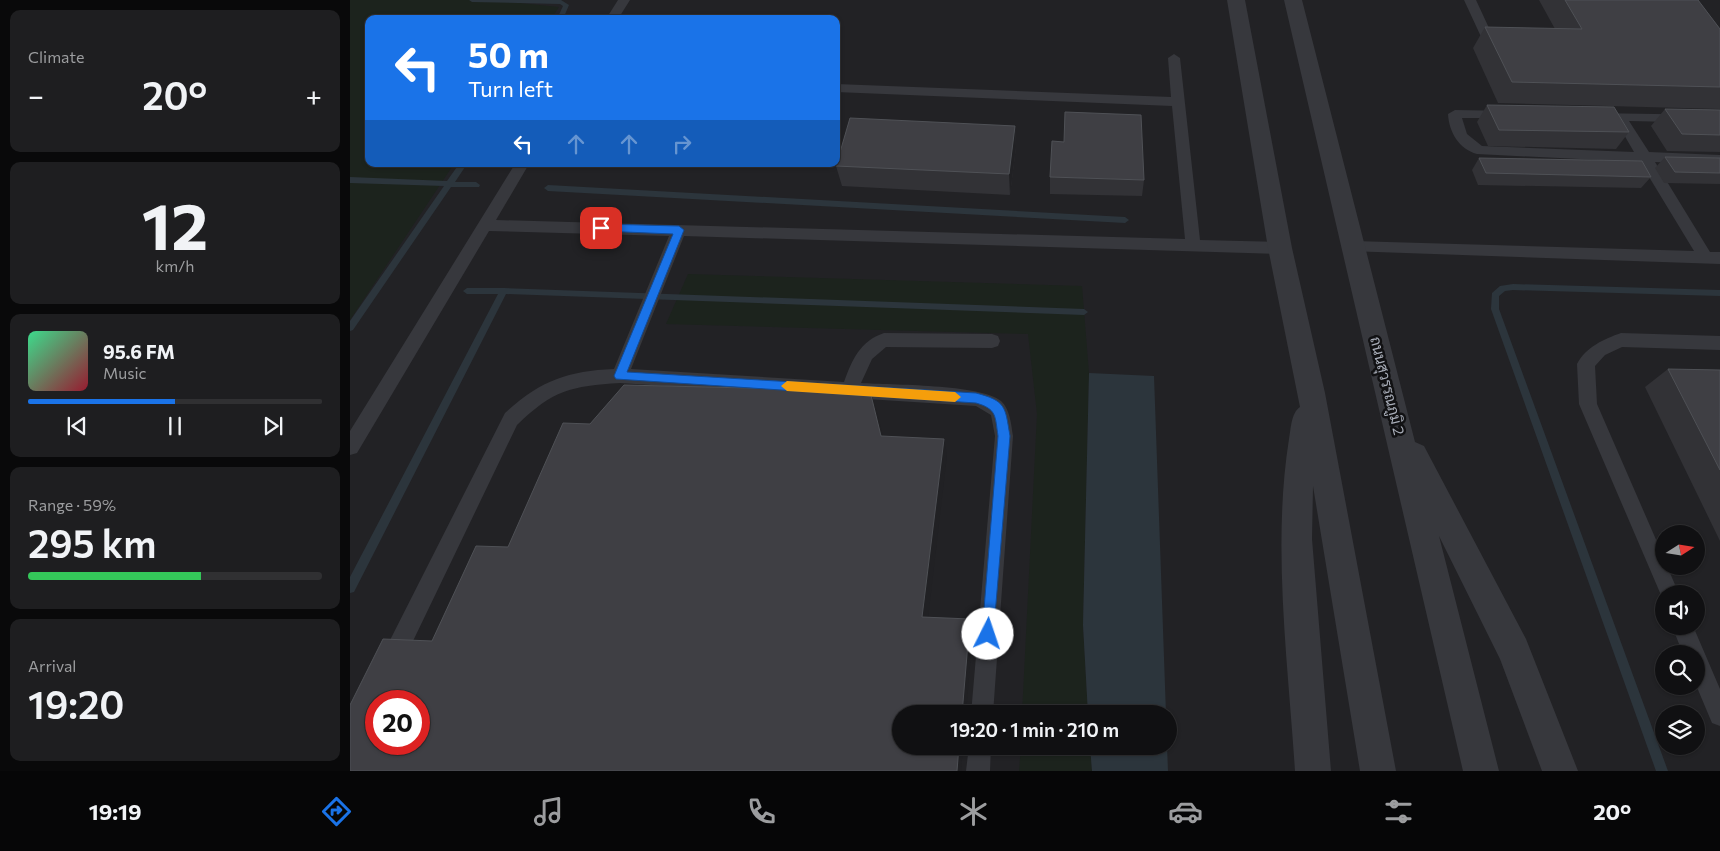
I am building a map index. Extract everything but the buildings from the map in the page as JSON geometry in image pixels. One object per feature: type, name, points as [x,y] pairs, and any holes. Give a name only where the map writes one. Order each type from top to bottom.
[{"type":"street","points":[[1236,0],[1280,248],[1311,393],[1378,771]]},
{"type":"street","name":"ถนนสุวรรณภูมิ 2","points":[[1293,0],[1481,771]]},
{"type":"street","points":[[1311,393],[1298,476],[1296,540],[1313,771]]},
{"type":"street","points":[[1394,419],[1452,527],[1514,651],[1560,771]]},
{"type":"lane","points":[[615,15],[624,0]]},
{"type":"lane","points":[[1470,0],[1489,41]]},
{"type":"lane","points":[[1174,58],[1193,244]]},
{"type":"lane","points":[[840,88],[1177,102]]},
{"type":"lane","points":[[1523,114],[1455,114],[1455,121],[1467,145],[1477,150],[1720,160]]},
{"type":"lane","points":[[1582,116],[1720,120]]},
{"type":"lane","points":[[1620,117],[1689,228],[1713,258]]},
{"type":"lane","points":[[350,447],[520,167]]},
{"type":"lane","points":[[485,225],[1280,248]]},
{"type":"lane","points":[[620,376],[679,230]]},
{"type":"lane","points":[[1354,247],[1713,258]]},
{"type":"lane","points":[[850,390],[867,350],[874,344],[884,340],[992,341]]},
{"type":"lane","points":[[1665,585],[1588,404],[1586,364],[1599,350],[1621,340],[1720,343]]},
{"type":"lane","points":[[385,676],[511,419],[532,398],[550,387],[587,378],[620,376],[976,398],[993,403],[1000,414],[1004,436],[983,705]]},
{"type":"lane","points":[[1705,680],[1720,715]]},
{"type":"lane","points":[[978,771],[979,755]]},
{"type":"shaded area","points":[[350,0],[1720,0],[1720,771],[350,771]]},
{"type":"shaded area","points":[[350,0],[491,0],[559,7],[554,15],[365,15],[365,167],[452,167],[350,320]]},
{"type":"shaded area","points":[[688,274],[1082,286],[1089,373],[1083,625],[1087,705],[1022,705],[1037,414],[1028,334],[666,324]]},
{"type":"shaded area","points":[[1089,373],[1154,376],[1166,705],[1087,705],[1083,625]]},
{"type":"shaded area","points":[[1020,755],[1091,755],[1092,771],[1019,771]]},
{"type":"shaded area","points":[[1091,755],[1167,755],[1168,771],[1092,771]]},
{"type":"waterway","points":[[472,0],[561,2],[566,5],[562,15]]},
{"type":"waterway","points":[[449,184],[461,167]]},
{"type":"waterway","points":[[350,180],[449,184]]},
{"type":"waterway","points":[[350,328],[449,184]]},
{"type":"waterway","points":[[449,184],[476,185]]},
{"type":"waterway","points":[[548,188],[1125,220]]},
{"type":"waterway","points":[[1662,771],[1495,309],[1495,295],[1503,288],[1513,287],[1720,293]]},
{"type":"waterway","points":[[467,291],[504,291]]},
{"type":"waterway","points":[[350,588],[504,291]]},
{"type":"waterway","points":[[504,291],[1084,312]]},
{"type":"slow traffic","points":[[787,386],[955,397]]},
{"type":"route","points":[[601,228],[679,230],[620,376],[976,398],[993,403],[1000,414],[1004,436],[988,634]]}]
